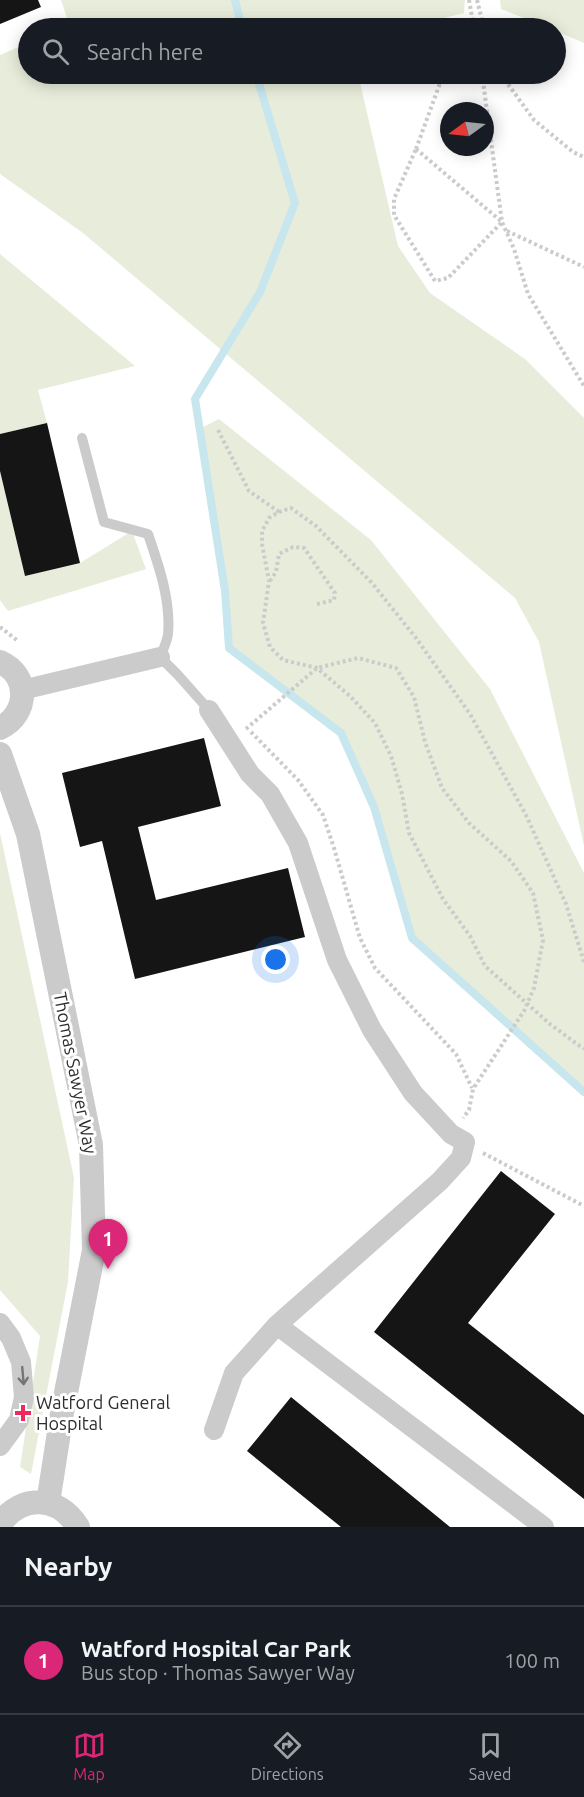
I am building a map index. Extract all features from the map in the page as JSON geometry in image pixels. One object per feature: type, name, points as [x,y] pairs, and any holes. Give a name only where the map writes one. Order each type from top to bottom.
[{"type":"street","points":[[22,690],[160,657]]},
{"type":"street","points":[[0,662],[9,666],[17,675],[22,690],[20,706],[15,717],[6,726],[0,728]]},
{"type":"street","points":[[209,710],[250,774],[270,794],[298,843],[337,960],[372,1030],[413,1093],[458,1138],[461,1158],[441,1181],[278,1325],[234,1373],[214,1430]]},
{"type":"street","name":"Thomas Sawyer Way","points":[[0,754],[28,834],[91,1145],[94,1250],[62,1413],[48,1503]]},
{"type":"street","points":[[0,1323],[11,1338],[21,1362],[24,1397],[19,1420],[0,1446]]},
{"type":"street","points":[[278,1325],[544,1527]]},
{"type":"street","points":[[5,1512],[25,1504],[48,1503],[61,1508],[72,1517],[78,1527]]},
{"type":"lane","points":[[82,438],[104,522],[148,534],[168,610],[167,637],[160,657],[209,710]]},
{"type":"path","points":[[469,0],[472,18]]},
{"type":"path","points":[[477,0],[482,18]]},
{"type":"path","points":[[438,84],[416,149],[394,199],[394,215],[435,281],[448,278],[502,222]]},
{"type":"path","points":[[483,84],[502,222],[514,249],[528,294],[584,386]]},
{"type":"path","points":[[508,84],[534,120],[573,152],[584,157]]},
{"type":"path","points":[[416,149],[502,222]]},
{"type":"path","points":[[506,231],[584,267]]},
{"type":"path","points":[[218,430],[249,491],[279,512]]},
{"type":"path","points":[[584,962],[566,904],[526,815],[470,714],[416,638],[372,583],[316,526],[291,508],[269,518],[262,531],[262,544],[270,581],[263,623],[270,647],[283,660],[317,668],[350,696],[375,723],[391,756],[402,794],[409,833],[443,899],[470,936],[485,966],[550,1025],[584,1049]]},
{"type":"path","points":[[270,581],[276,572],[279,554],[293,547],[304,548],[335,593],[334,600],[317,604]]},
{"type":"path","points":[[0,627],[18,641]]},
{"type":"path","points":[[230,743],[317,668],[358,658],[396,668],[414,697],[425,742],[442,788],[469,823],[511,861],[533,893],[543,940],[534,988],[527,1005],[472,1089],[469,1110],[458,1138],[584,1206]]},
{"type":"path","points":[[247,728],[298,780],[323,815],[360,938],[375,968],[456,1054],[472,1089]]},
{"type":"green space","points":[[61,0],[465,0],[464,13],[444,18],[67,18]]},
{"type":"green space","points":[[500,0],[584,0],[584,43],[566,35],[566,18],[524,18],[501,9]]},
{"type":"green space","points":[[18,47],[18,84],[360,84],[398,246],[430,293],[525,359],[584,418],[584,846],[539,642],[515,598],[83,233],[0,174],[0,55]]},
{"type":"green space","points":[[0,254],[135,366],[38,390],[47,423],[0,434]]},
{"type":"green space","points":[[219,419],[371,540],[490,689],[584,873],[584,1092],[412,938],[374,807],[341,733],[229,648],[225,591],[199,429]]},
{"type":"green space","points":[[0,471],[25,576],[80,563],[132,531],[146,569],[8,611],[0,600]]},
{"type":"green space","points":[[0,833],[74,1178],[68,1282],[31,1474],[20,1467],[40,1336],[0,1290]]},
{"type":"building","points":[[0,0],[38,0],[41,7],[0,24]]},
{"type":"building","points":[[47,423],[80,563],[25,576],[0,471],[0,434]]},
{"type":"building","points":[[204,738],[221,806],[138,827],[156,900],[288,868],[305,937],[135,979],[102,841],[80,847],[62,773]]},
{"type":"building","points":[[501,1171],[555,1214],[468,1323],[584,1415],[584,1499],[374,1332]]},
{"type":"building","points":[[291,1397],[450,1527],[341,1527],[247,1451]]},
{"type":"waterway","points":[[235,0],[240,18]]},
{"type":"waterway","points":[[259,84],[295,203],[260,292],[195,399],[225,591],[229,648],[341,733],[374,807],[412,938],[584,1092]]},
{"type":"place","name":"Watford Hospital Car Park","points":[[108,1269]]},
{"type":"place","name":"Watford General Hospital","points":[[23,1413]]}]
